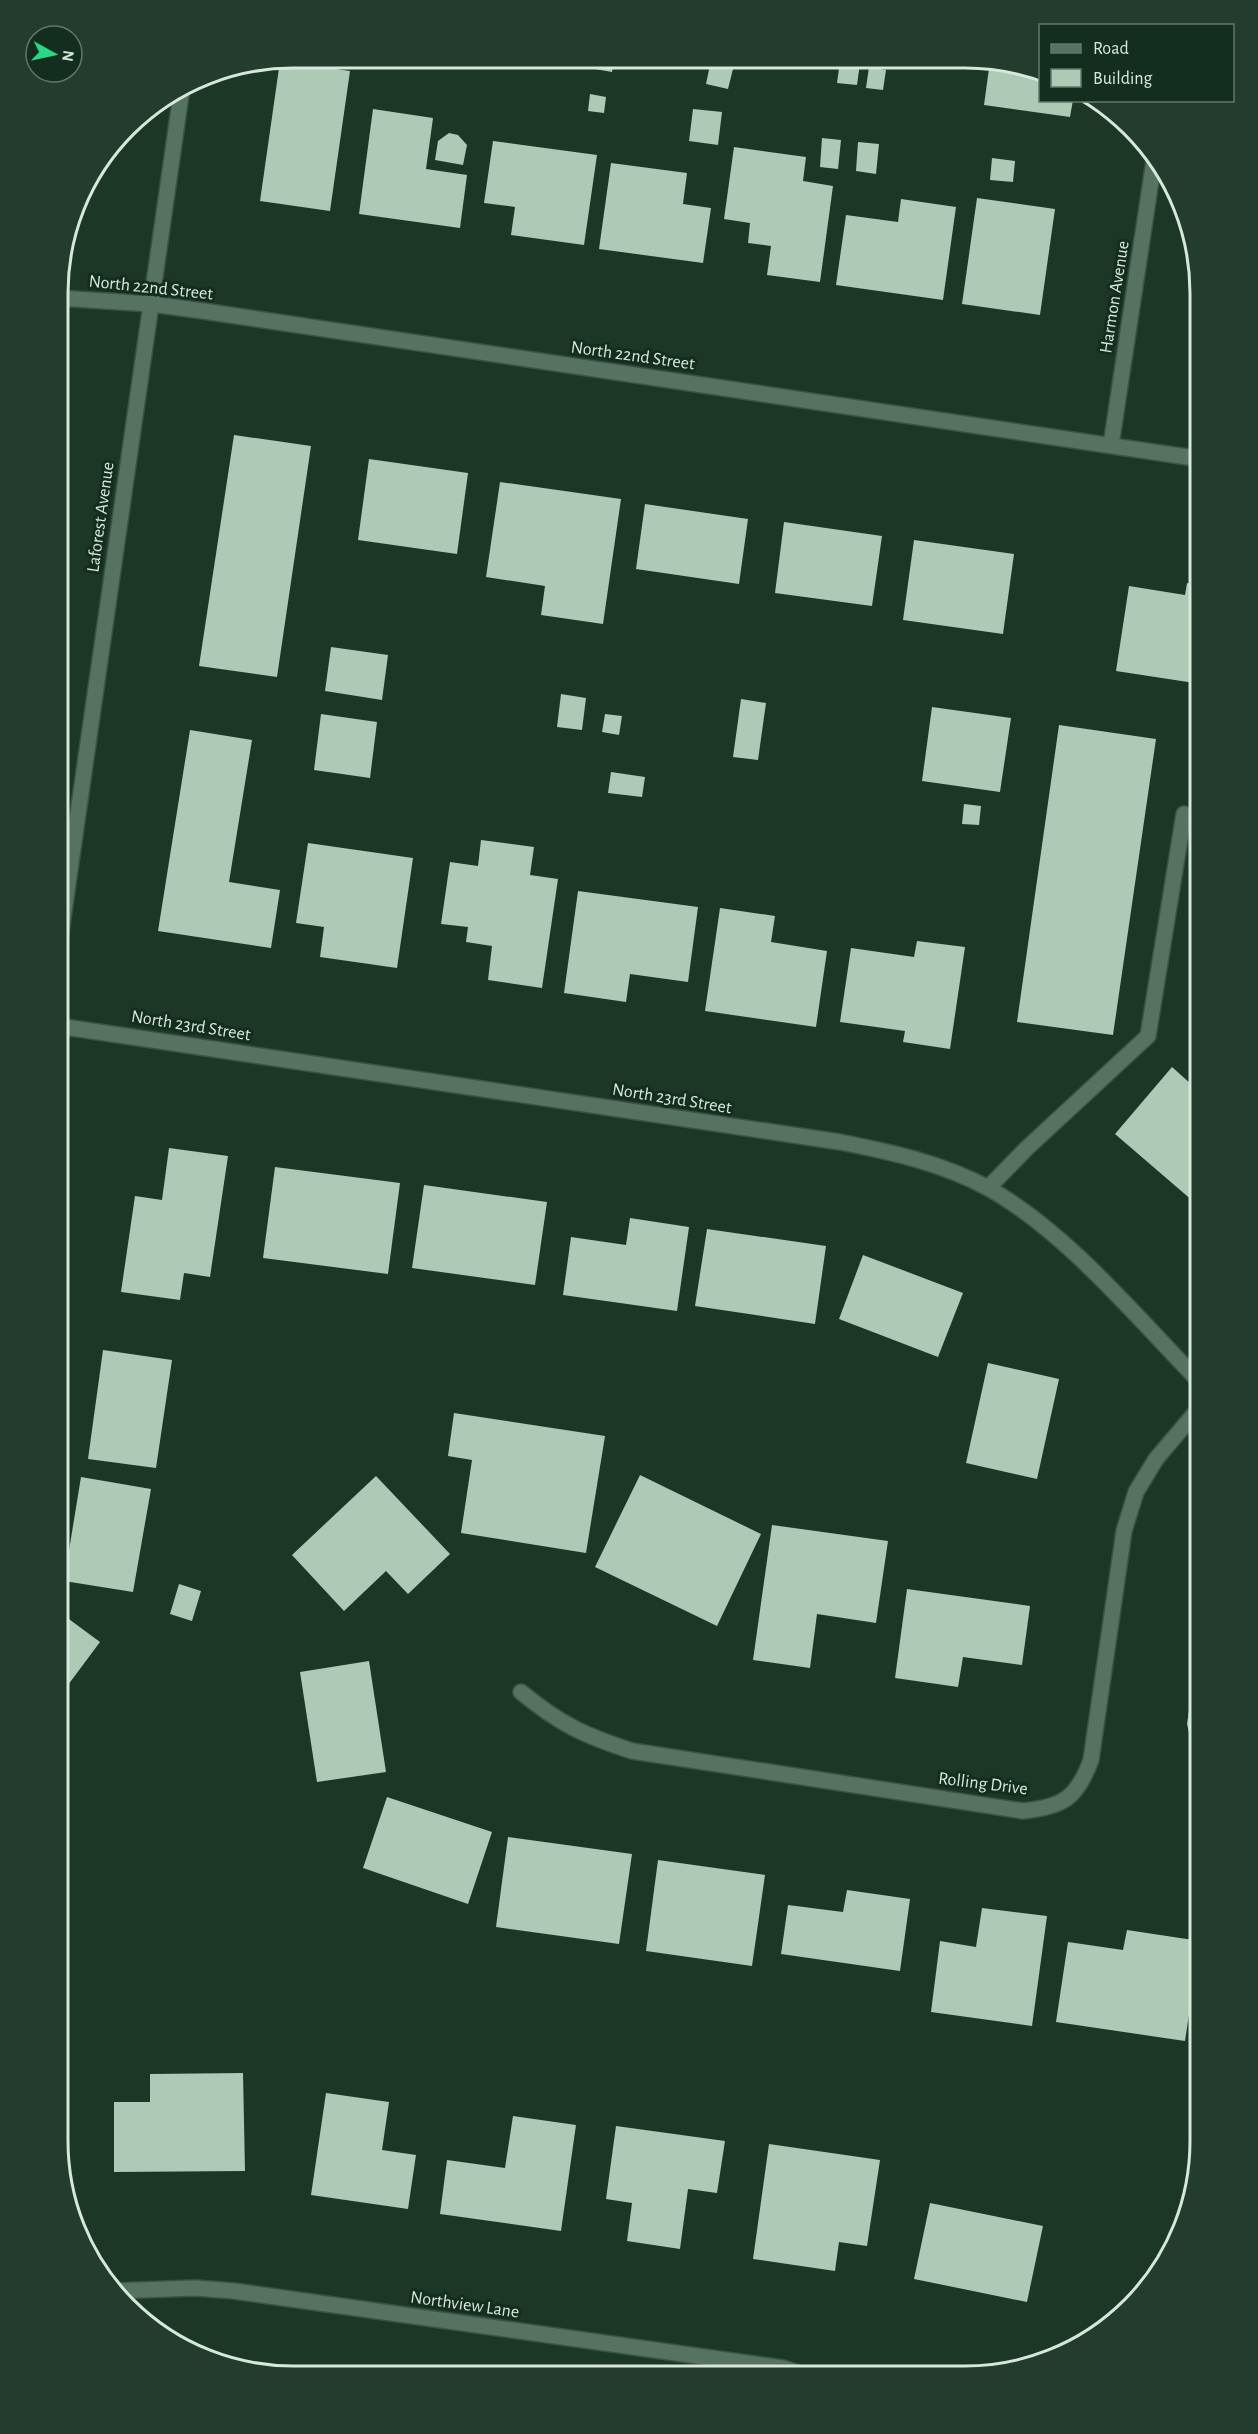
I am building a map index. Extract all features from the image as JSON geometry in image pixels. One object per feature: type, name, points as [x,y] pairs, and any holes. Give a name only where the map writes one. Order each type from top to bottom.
[{"type":"street","name":"Laforest Avenue","points":[[68,883],[181,98]]},
{"type":"street","name":"Harmon Avenue","points":[[1111,445],[1153,167]]},
{"type":"street","name":"North 22nd Street","points":[[68,299],[151,304],[1190,457]]},
{"type":"street","points":[[988,1188],[1027,1148],[1148,1036],[1184,814]]},
{"type":"street","name":"North 23rd Street","points":[[68,1027],[840,1143],[918,1159],[988,1188],[1019,1208],[1078,1258],[1190,1372]]},
{"type":"street","name":"Rolling Drive","points":[[521,1692],[553,1718],[591,1738],[632,1751],[1023,1810],[1049,1808],[1069,1799],[1083,1782],[1091,1760],[1124,1531],[1137,1492],[1156,1459],[1190,1419]]},
{"type":"street","name":"Northview Lane","points":[[124,2291],[195,2288],[234,2291],[769,2366]]},
{"type":"building","points":[[279,68],[329,68],[350,71],[330,211],[260,201]]},
{"type":"building","points":[[589,68],[613,68],[612,72]]},
{"type":"building","points":[[709,68],[733,68],[728,89],[706,84]]},
{"type":"building","points":[[839,68],[859,68],[857,85],[837,83]]},
{"type":"building","points":[[869,68],[886,70],[883,90],[866,88]]},
{"type":"building","points":[[989,69],[1039,79],[1039,102],[1073,102],[1070,117],[984,105]]},
{"type":"building","points":[[590,94],[606,97],[604,113],[588,111]]},
{"type":"building","points":[[373,109],[433,118],[426,169],[467,175],[460,228],[359,214]]},
{"type":"building","points":[[693,109],[722,112],[718,145],[689,141]]},
{"type":"building","points":[[449,133],[458,135],[467,145],[463,165],[435,160],[438,141]]},
{"type":"building","points":[[822,138],[841,140],[838,169],[820,167]]},
{"type":"building","points":[[493,141],[597,155],[584,245],[511,235],[515,207],[484,203]]},
{"type":"building","points":[[858,142],[879,144],[876,174],[856,171]]},
{"type":"building","points":[[734,147],[806,157],[803,181],[833,186],[820,282],[767,275],[771,246],[748,243],[750,223],[724,219]]},
{"type":"building","points":[[992,158],[1015,161],[1013,182],[990,180]]},
{"type":"building","points":[[611,163],[687,173],[683,204],[711,208],[703,263],[599,249]]},
{"type":"building","points":[[977,198],[1055,209],[1040,315],[962,304]]},
{"type":"building","points":[[901,199],[956,207],[943,300],[836,285],[846,215],[898,222]]},
{"type":"building","points":[[234,435],[311,446],[277,677],[199,666]]},
{"type":"building","points":[[369,459],[468,473],[457,554],[358,540]]},
{"type":"building","points":[[500,482],[621,499],[603,624],[541,615],[545,586],[486,577]]},
{"type":"building","points":[[645,504],[748,519],[739,584],[636,569]]},
{"type":"building","points":[[784,522],[882,536],[872,606],[775,593]]},
{"type":"building","points":[[914,540],[1014,554],[1003,634],[903,620]]},
{"type":"building","points":[[1187,583],[1190,584],[1190,682],[1116,671],[1129,586],[1185,595]]},
{"type":"building","points":[[331,647],[388,655],[382,700],[325,691]]},
{"type":"building","points":[[561,694],[586,698],[582,730],[557,727]]},
{"type":"building","points":[[741,699],[766,703],[758,760],[733,757]]},
{"type":"building","points":[[932,707],[1011,718],[1000,792],[922,781]]},
{"type":"building","points":[[321,714],[377,722],[370,778],[314,770]]},
{"type":"building","points":[[605,714],[622,716],[619,735],[602,732]]},
{"type":"building","points":[[1059,725],[1156,739],[1113,1035],[1017,1022]]},
{"type":"building","points":[[190,730],[252,740],[229,882],[280,890],[271,948],[158,931]]},
{"type":"building","points":[[611,772],[645,777],[642,797],[608,793]]},
{"type":"building","points":[[964,804],[981,806],[979,825],[962,824]]},
{"type":"building","points":[[481,840],[534,847],[530,875],[558,879],[542,988],[488,980],[492,946],[466,942],[468,927],[441,924],[450,862],[478,866]]},
{"type":"building","points":[[308,843],[413,858],[397,968],[320,957],[324,927],[296,923]]},
{"type":"building","points":[[578,891],[698,907],[688,982],[630,974],[626,1002],[564,993]]},
{"type":"building","points":[[720,908],[775,916],[771,942],[827,951],[816,1027],[705,1011]]},
{"type":"building","points":[[917,941],[965,947],[950,1049],[903,1042],[905,1031],[840,1022],[851,948],[914,957]]},
{"type":"building","points":[[1172,1067],[1190,1083],[1190,1199],[1115,1134]]},
{"type":"building","points":[[169,1148],[228,1156],[210,1277],[184,1273],[180,1300],[121,1292],[135,1196],[162,1200]]},
{"type":"building","points":[[275,1167],[400,1183],[388,1274],[263,1258]]},
{"type":"building","points":[[424,1185],[547,1202],[535,1285],[412,1268]]},
{"type":"building","points":[[630,1218],[689,1227],[677,1311],[563,1295],[571,1237],[626,1245]]},
{"type":"building","points":[[707,1229],[826,1246],[815,1324],[695,1306]]},
{"type":"building","points":[[863,1255],[963,1293],[938,1357],[839,1319]]},
{"type":"building","points":[[103,1350],[172,1360],[156,1468],[88,1459]]},
{"type":"building","points":[[988,1363],[1059,1379],[1037,1479],[966,1463]]},
{"type":"building","points":[[454,1413],[605,1436],[586,1553],[461,1533],[472,1460],[448,1456]]},
{"type":"building","points":[[640,1475],[761,1534],[717,1626],[595,1567]]},
{"type":"building","points":[[376,1476],[450,1554],[408,1594],[386,1571],[344,1611],[292,1555]]},
{"type":"building","points":[[81,1477],[151,1489],[133,1592],[68,1582],[68,1557]]},
{"type":"building","points":[[772,1525],[888,1541],[876,1623],[817,1614],[810,1668],[753,1660]]},
{"type":"building","points":[[179,1584],[201,1591],[192,1621],[170,1614]]},
{"type":"building","points":[[907,1589],[1030,1606],[1022,1665],[963,1657],[958,1687],[895,1678]]},
{"type":"building","points":[[68,1618],[100,1642],[68,1685]]},
{"type":"building","points":[[369,1661],[386,1772],[317,1782],[300,1672]]},
{"type":"building","points":[[1190,1704],[1190,1737],[1187,1724]]},
{"type":"building","points":[[387,1797],[492,1832],[468,1904],[363,1868]]},
{"type":"building","points":[[508,1837],[632,1854],[619,1944],[496,1927]]},
{"type":"building","points":[[658,1860],[765,1875],[752,1966],[646,1951]]},
{"type":"building","points":[[847,1890],[910,1899],[900,1971],[781,1954],[788,1905],[843,1912]]},
{"type":"building","points":[[982,1908],[1047,1916],[1032,2026],[931,2012],[940,1941],[976,1947]]},
{"type":"building","points":[[1127,1930],[1190,1939],[1190,2008],[1185,2041],[1056,2022],[1068,1942],[1123,1950]]},
{"type":"building","points":[[243,2073],[245,2171],[114,2172],[114,2102],[150,2102],[150,2074]]},
{"type":"building","points":[[326,2093],[389,2102],[382,2150],[416,2155],[408,2209],[311,2195]]},
{"type":"building","points":[[513,2116],[576,2125],[561,2231],[440,2214],[447,2160],[505,2168]]},
{"type":"building","points":[[616,2126],[725,2141],[717,2193],[688,2189],[680,2249],[627,2241],[632,2203],[606,2199]]},
{"type":"building","points":[[769,2144],[880,2160],[867,2246],[839,2242],[835,2271],[753,2259]]},
{"type":"building","points":[[930,2203],[1043,2226],[1027,2302],[914,2279]]},
{"type":"building","points":[[1165,2242],[1166,2243],[1149,2272]]}]
